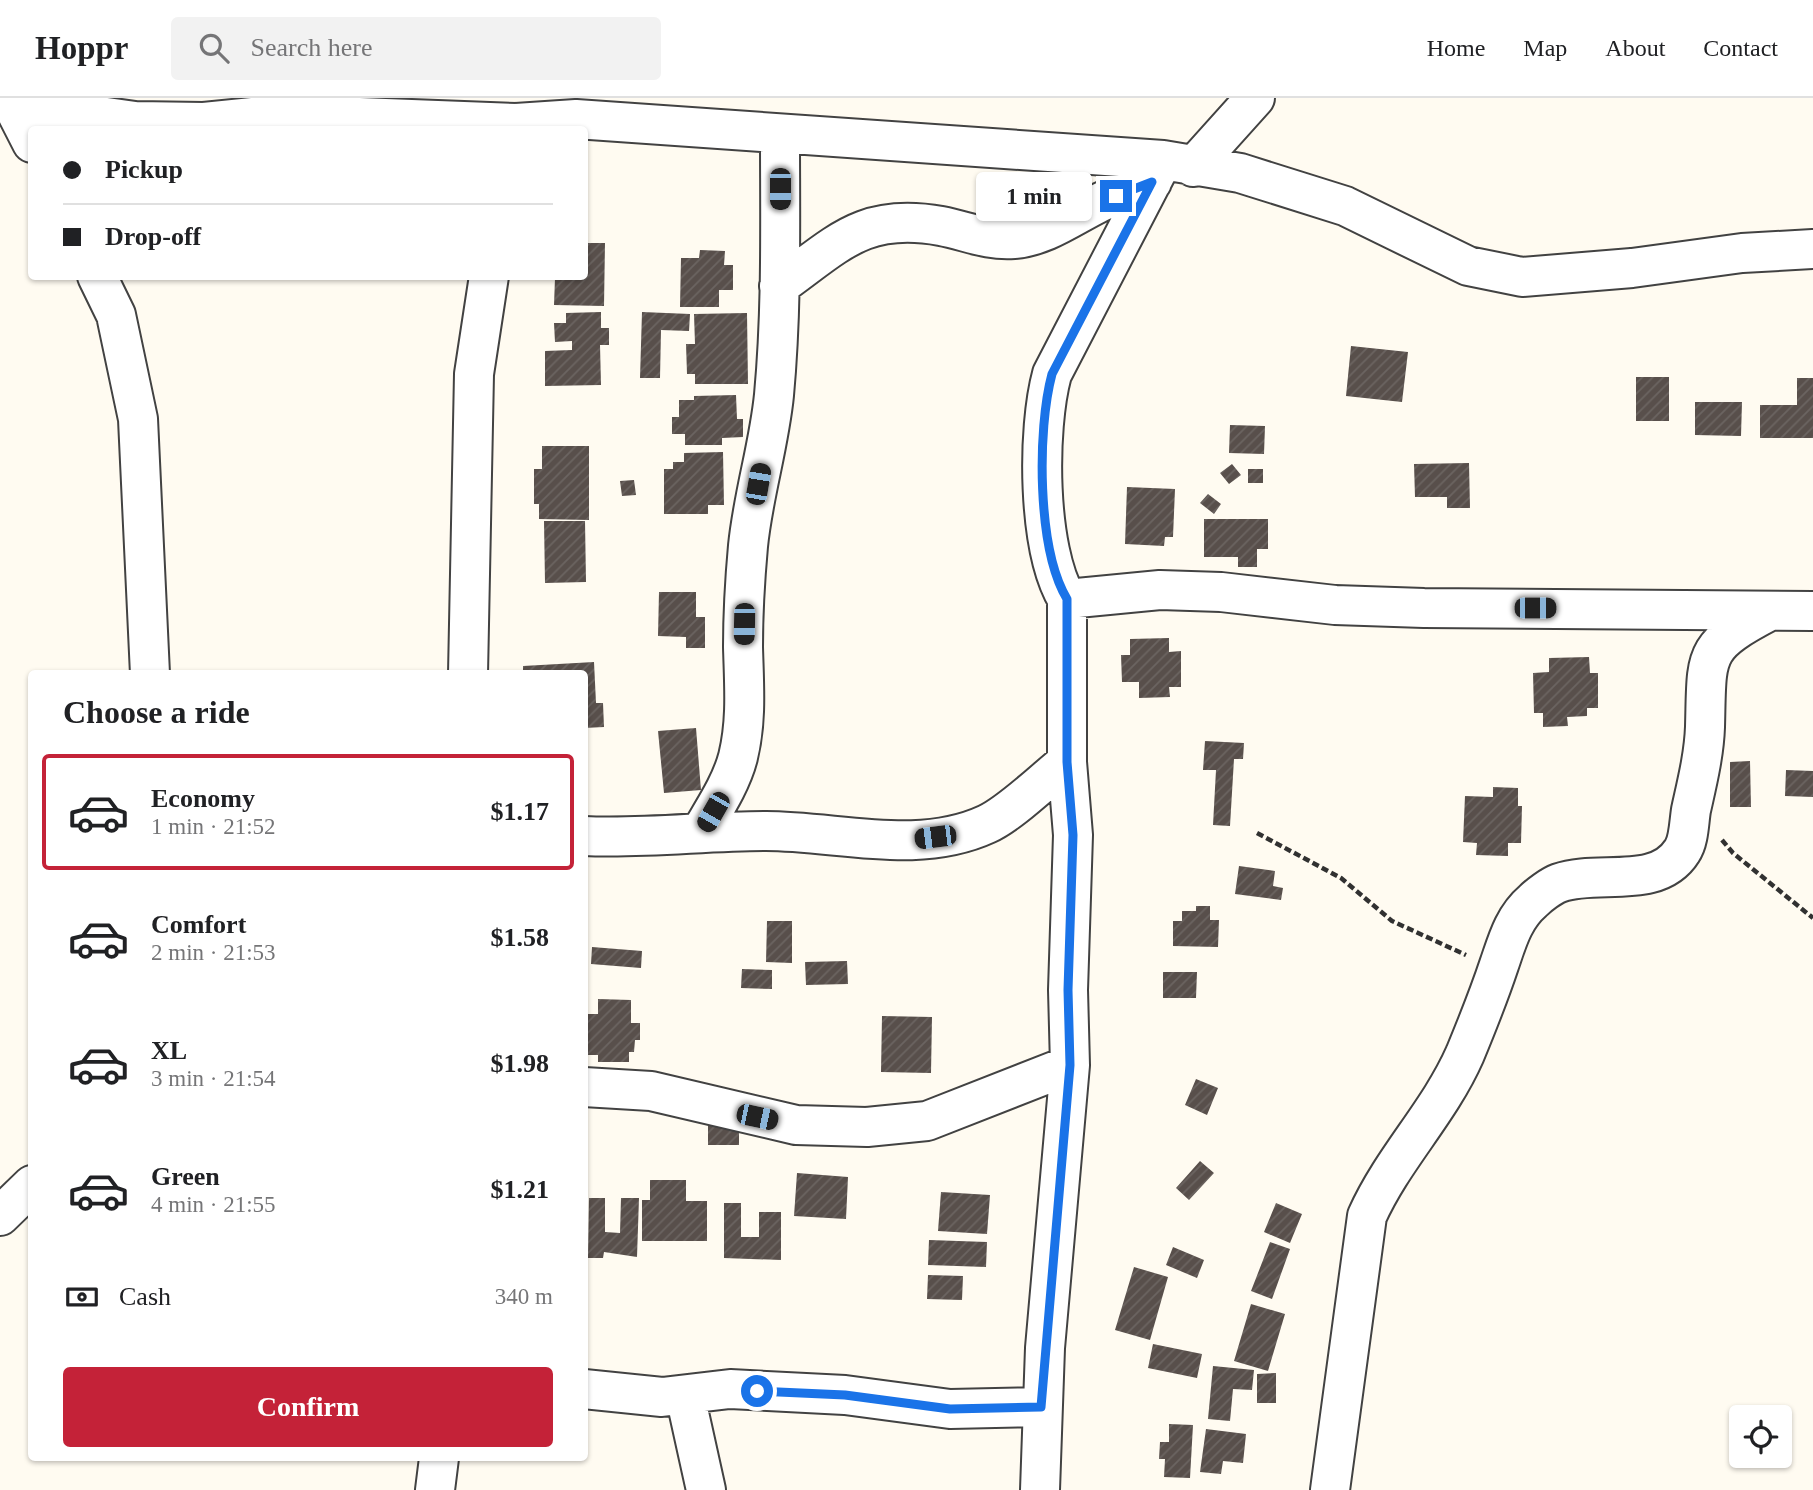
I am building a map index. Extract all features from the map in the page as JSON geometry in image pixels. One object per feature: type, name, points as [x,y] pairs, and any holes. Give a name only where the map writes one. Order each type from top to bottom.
[{"type":"street","points":[[779,286],[847,236],[870,226],[895,221],[944,226],[975,237],[1017,239],[1052,228],[1169,170],[1255,98]]},
{"type":"street","points":[[11,101],[135,121],[201,126],[281,114],[516,126],[577,109],[780,135],[1169,170],[1240,173],[1345,206],[1468,266],[1522,277],[1632,268],[1742,253],[1813,249]]},
{"type":"street","points":[[11,101],[28,135]]},
{"type":"street","points":[[700,833],[725,791],[737,760],[743,732],[747,693],[743,647],[749,535],[774,396],[779,286],[780,135]]},
{"type":"street","points":[[1040,1490],[1041,1407],[1070,1065],[1068,990],[1073,835],[1067,762],[1067,599],[1058,583],[1044,508],[1044,404],[1052,374],[1169,170]]},
{"type":"street","points":[[99,280],[116,315],[138,419],[150,670]]},
{"type":"street","points":[[116,315],[126,280]]},
{"type":"street","points":[[468,670],[474,374],[488,280]]},
{"type":"street","points":[[1067,599],[1160,590],[1221,592],[1335,605],[1424,608],[1813,611]]},
{"type":"street","points":[[1331,1490],[1367,1216],[1381,1184],[1435,1112],[1451,1083],[1516,922],[1532,901],[1558,883],[1609,876],[1650,875],[1669,866],[1684,850],[1705,727],[1705,671],[1717,647],[1734,630],[1770,611]]},
{"type":"street","points":[[588,836],[815,832],[877,840],[957,834],[1004,815],[1067,762]]},
{"type":"street","points":[[588,1087],[651,1091],[796,1125],[867,1126],[927,1121],[1070,1065]]},
{"type":"street","points":[[0,1216],[28,1189]]},
{"type":"street","points":[[588,1390],[631,1396],[685,1395],[730,1389],[845,1395],[950,1409],[1041,1407]]},
{"type":"street","points":[[685,1395],[706,1490]]},
{"type":"street","points":[[435,1490],[439,1461]]},
{"type":"path","points":[[1694,799],[1733,853],[1813,918]]},
{"type":"path","points":[[1257,833],[1340,878],[1392,921],[1456,952],[1499,965]]},
{"type":"building","points":[[588,243],[605,243],[604,306],[554,305],[555,280],[588,280]]},
{"type":"building","points":[[700,250],[725,251],[724,265],[733,265],[733,290],[719,290],[719,307],[680,307],[681,258],[699,258]]},
{"type":"building","points":[[601,312],[601,328],[609,328],[609,345],[600,345],[601,385],[545,386],[545,351],[572,350],[572,341],[555,342],[554,323],[566,323],[566,313]]},
{"type":"building","points":[[642,312],[690,314],[689,331],[661,330],[660,378],[640,378]]},
{"type":"building","points":[[747,313],[748,384],[695,384],[695,374],[687,374],[686,344],[695,344],[694,314]]},
{"type":"building","points":[[1351,346],[1408,352],[1402,402],[1346,396]]},
{"type":"building","points":[[1636,377],[1669,377],[1669,421],[1636,421]]},
{"type":"building","points":[[1797,378],[1813,378],[1813,438],[1760,438],[1760,405],[1797,405]]},
{"type":"building","points":[[736,395],[737,419],[743,419],[743,437],[722,438],[722,445],[685,445],[685,434],[672,434],[672,417],[679,417],[679,400],[694,400],[694,396]]},
{"type":"building","points":[[1695,402],[1742,402],[1741,436],[1695,435]]},
{"type":"building","points":[[1230,425],[1265,426],[1264,454],[1229,453]]},
{"type":"building","points":[[542,446],[589,446],[589,520],[539,519],[539,504],[534,504],[534,469],[542,469]]},
{"type":"building","points":[[723,452],[724,505],[708,505],[708,514],[664,514],[664,469],[673,469],[673,462],[684,462],[684,453]]},
{"type":"building","points":[[1469,463],[1470,508],[1447,508],[1447,497],[1415,497],[1414,464]]},
{"type":"building","points":[[1232,464],[1241,475],[1229,484],[1220,473]]},
{"type":"building","points":[[1248,469],[1263,469],[1263,483],[1248,483]]},
{"type":"building","points":[[634,480],[636,495],[622,496],[620,481]]},
{"type":"building","points":[[1127,487],[1175,489],[1173,537],[1165,537],[1164,546],[1125,544]]},
{"type":"building","points":[[1208,494],[1221,504],[1214,514],[1200,503]]},
{"type":"building","points":[[1204,519],[1268,519],[1268,549],[1257,549],[1257,567],[1238,567],[1238,557],[1204,557]]},
{"type":"building","points":[[544,521],[585,521],[586,582],[545,583]]},
{"type":"building","points":[[659,592],[696,592],[696,617],[705,617],[705,648],[686,648],[686,637],[658,636]]},
{"type":"building","points":[[1169,638],[1169,652],[1181,651],[1181,687],[1169,687],[1170,697],[1139,698],[1139,682],[1122,682],[1121,655],[1130,655],[1130,639]]},
{"type":"building","points":[[1589,657],[1590,673],[1598,673],[1598,708],[1587,708],[1587,716],[1567,717],[1568,726],[1543,727],[1543,713],[1534,713],[1533,673],[1549,672],[1549,658]]},
{"type":"building","points":[[594,662],[596,703],[603,703],[604,727],[588,728],[588,670],[523,670],[523,666]]},
{"type":"building","points":[[696,728],[701,790],[664,793],[658,731]]},
{"type":"building","points":[[1205,741],[1244,743],[1243,759],[1234,759],[1230,826],[1213,825],[1216,770],[1203,770]]},
{"type":"building","points":[[1750,761],[1751,807],[1730,807],[1730,762]]},
{"type":"building","points":[[1786,770],[1813,771],[1813,797],[1785,796]]},
{"type":"building","points":[[1493,787],[1518,788],[1518,806],[1522,806],[1521,843],[1508,843],[1508,856],[1476,855],[1477,843],[1463,842],[1465,796],[1493,797]]},
{"type":"building","points":[[1239,866],[1275,871],[1273,886],[1283,888],[1281,900],[1235,894]]},
{"type":"building","points":[[1196,906],[1210,906],[1210,920],[1219,920],[1218,947],[1173,946],[1173,921],[1182,921],[1182,911],[1196,911]]},
{"type":"building","points":[[767,921],[792,921],[792,963],[766,962]]},
{"type":"building","points":[[592,947],[642,951],[641,968],[591,964]]},
{"type":"building","points":[[847,961],[848,984],[806,985],[805,962]]},
{"type":"building","points":[[742,969],[772,970],[772,989],[741,988]]},
{"type":"building","points":[[1163,972],[1197,972],[1196,998],[1163,998]]},
{"type":"building","points":[[598,999],[631,1000],[631,1023],[640,1023],[640,1040],[635,1040],[634,1052],[629,1052],[629,1062],[598,1062],[598,1055],[588,1055],[588,1014],[598,1014]]},
{"type":"building","points":[[882,1016],[932,1017],[931,1073],[881,1072]]},
{"type":"building","points":[[1196,1079],[1218,1088],[1207,1115],[1185,1105]]},
{"type":"building","points":[[708,1119],[739,1119],[739,1145],[708,1145]]},
{"type":"building","points":[[1200,1161],[1214,1173],[1189,1200],[1176,1188]]},
{"type":"building","points":[[797,1173],[848,1177],[846,1219],[794,1216]]},
{"type":"building","points":[[650,1180],[686,1180],[686,1201],[707,1201],[707,1241],[642,1241],[642,1200],[650,1200]]},
{"type":"building","points":[[941,1192],[990,1195],[987,1234],[938,1231]]},
{"type":"building","points":[[589,1198],[605,1198],[605,1232],[620,1233],[621,1198],[639,1198],[637,1257],[604,1252],[603,1258],[588,1258]]},
{"type":"building","points":[[724,1203],[741,1203],[741,1237],[759,1237],[759,1212],[781,1212],[781,1260],[724,1258]]},
{"type":"building","points":[[1276,1203],[1302,1214],[1290,1243],[1264,1232]]},
{"type":"building","points":[[929,1240],[987,1242],[986,1267],[928,1265]]},
{"type":"building","points":[[1270,1242],[1290,1249],[1272,1299],[1251,1291]]},
{"type":"building","points":[[1173,1247],[1204,1260],[1197,1278],[1166,1265]]},
{"type":"building","points":[[1134,1267],[1168,1277],[1150,1340],[1115,1330]]},
{"type":"building","points":[[928,1275],[963,1276],[962,1300],[927,1299]]},
{"type":"building","points":[[1251,1304],[1285,1314],[1268,1371],[1234,1361]]},
{"type":"building","points":[[1153,1344],[1202,1354],[1197,1378],[1148,1368]]},
{"type":"building","points":[[1213,1366],[1254,1370],[1252,1390],[1233,1389],[1230,1421],[1208,1419]]},
{"type":"building","points":[[1276,1373],[1276,1403],[1257,1403],[1257,1374]]},
{"type":"building","points":[[1169,1424],[1193,1425],[1190,1478],[1164,1477],[1165,1459],[1159,1459],[1160,1442],[1169,1442]]},
{"type":"building","points":[[1206,1429],[1246,1434],[1243,1463],[1223,1461],[1221,1474],[1200,1472]]},
{"type":"route","points":[[757,1391],[845,1395],[950,1409],[1041,1407],[1067,1119],[1070,1065],[1068,990],[1073,918],[1073,835],[1067,762],[1067,599],[1058,583],[1044,508],[1044,404],[1052,374],[1152,182],[1116,196]]}]
